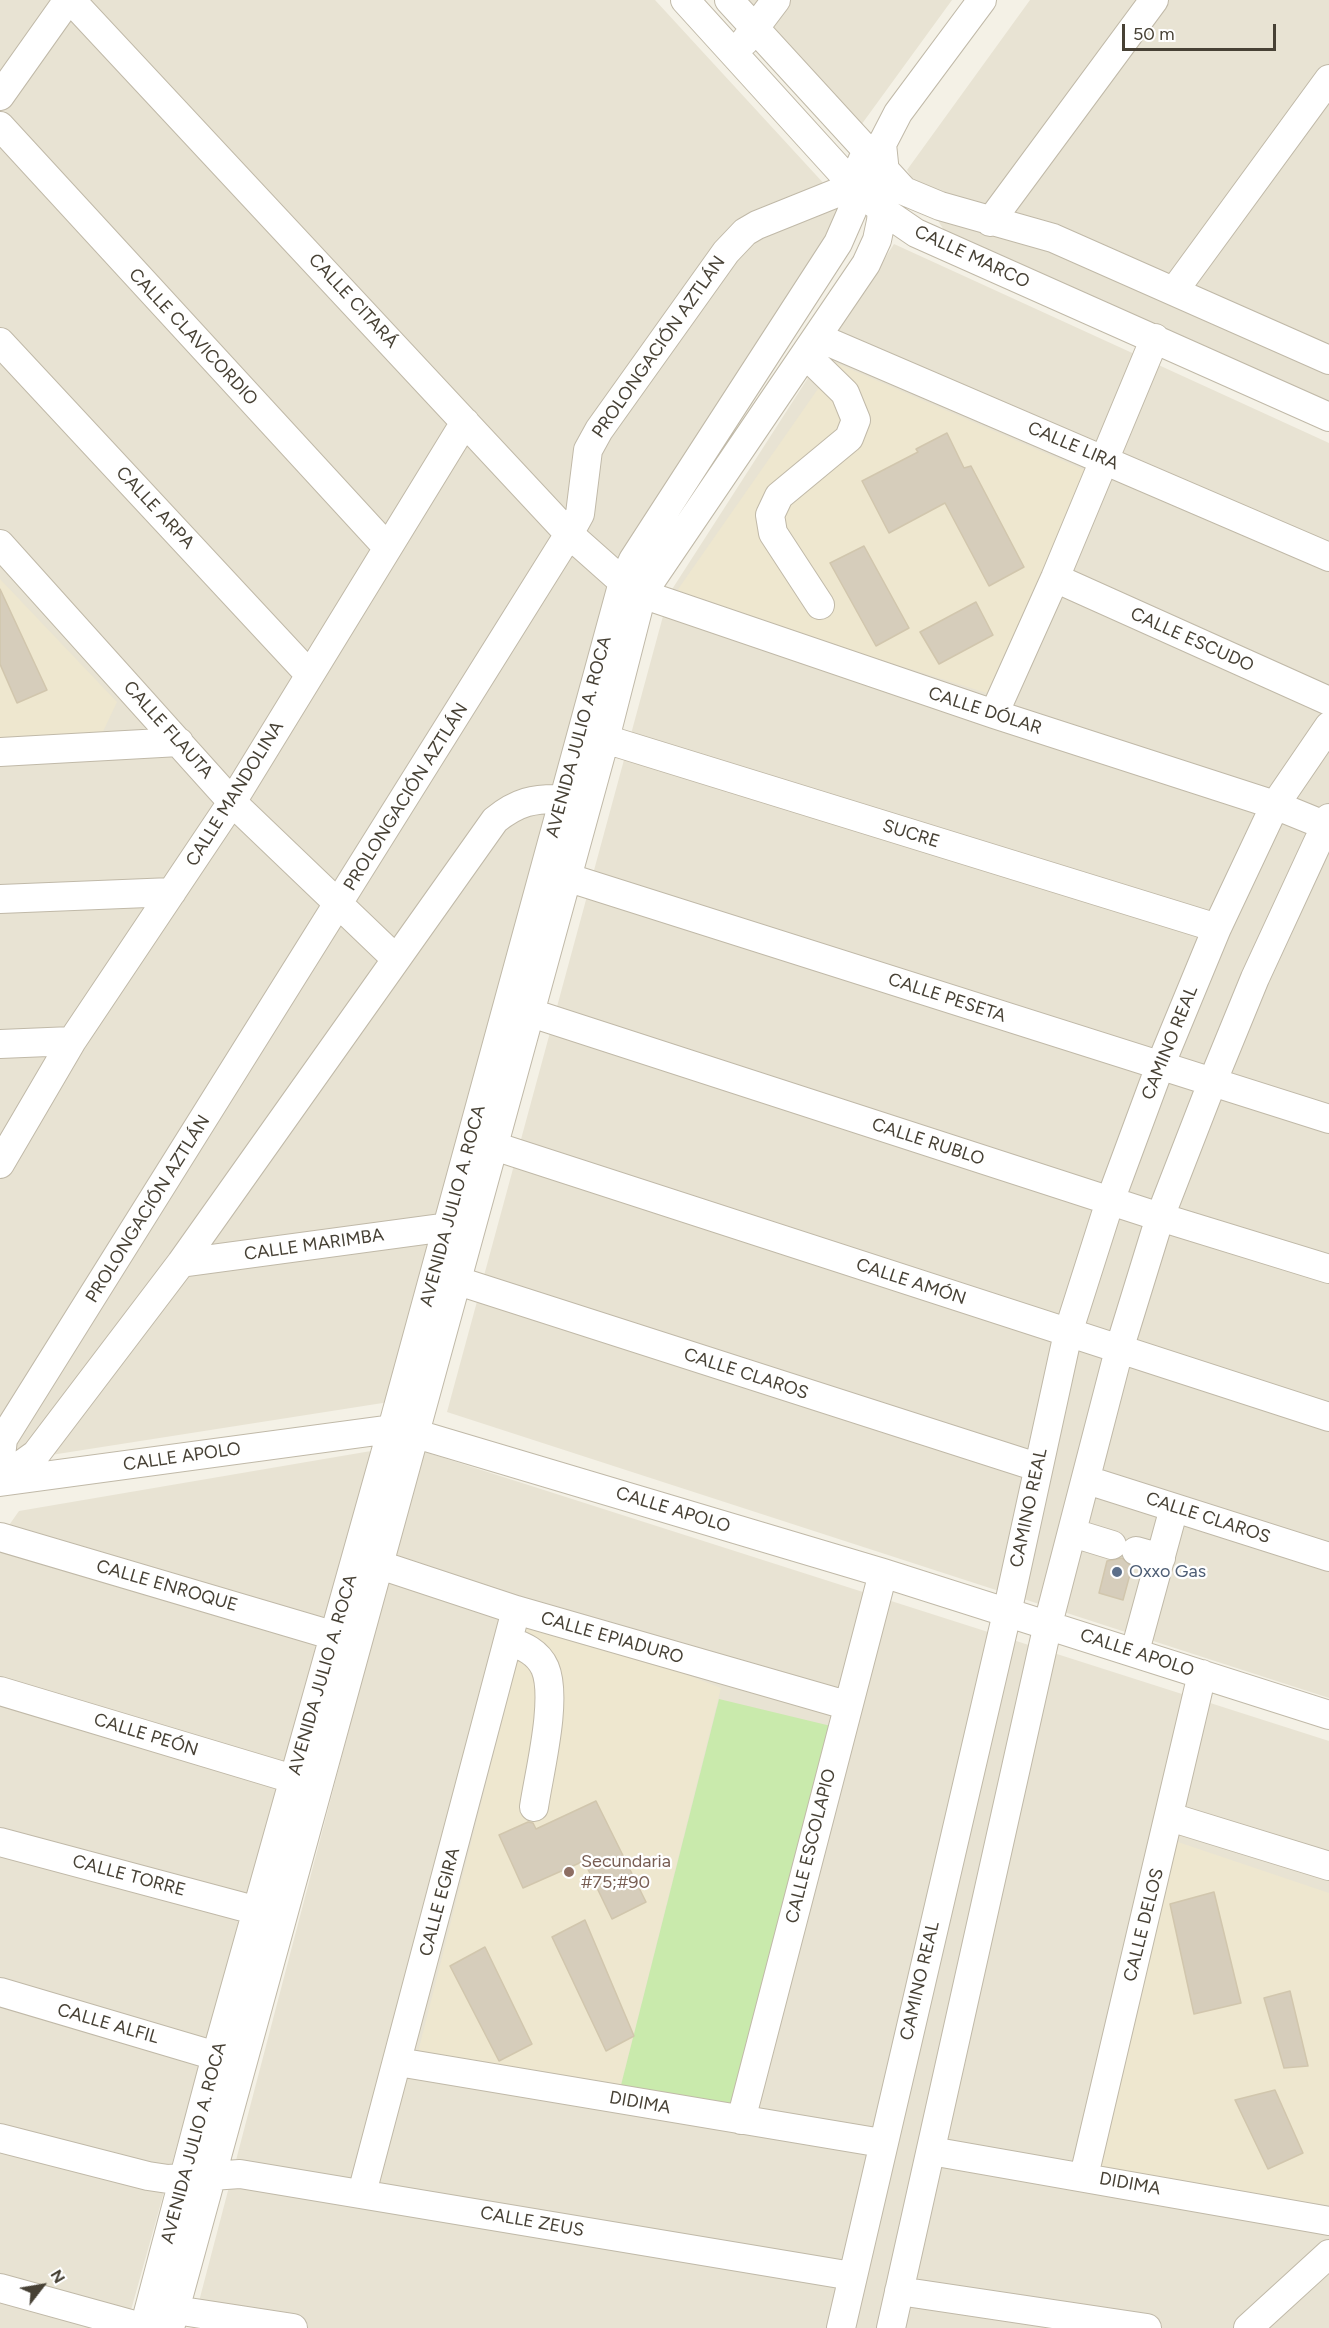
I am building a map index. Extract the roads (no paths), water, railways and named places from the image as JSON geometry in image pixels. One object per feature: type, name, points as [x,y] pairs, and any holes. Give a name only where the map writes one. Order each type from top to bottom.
[{"type":"street","points":[[0,96],[70,0]]},
{"type":"street","name":"CALLE CITARÁ","points":[[70,0],[569,534],[632,588]]},
{"type":"street","name":"CALLE MARCO","points":[[685,0],[854,186],[916,234],[1329,417]]},
{"type":"street","name":"CALLE MARCO","points":[[729,0],[874,148],[885,173],[904,191],[915,197],[990,222],[1053,238],[1329,360]]},
{"type":"street","points":[[733,54],[776,0]]},
{"type":"street","name":"AVENIDA JULIO A. ROCA","points":[[198,2177],[216,2056],[258,1911],[292,1779],[335,1636],[455,1280],[605,739],[632,588],[633,560],[838,243],[852,211],[854,186],[874,148],[982,0]]},
{"type":"street","points":[[990,222],[1154,0]]},
{"type":"street","points":[[1174,291],[1329,79]]},
{"type":"street","name":"CALLE CLAVICORDIO","points":[[0,126],[387,547]]},
{"type":"street","name":"AVENIDA JULIO A. ROCA","points":[[155,2321],[380,1564],[403,1431],[448,1227],[562,799],[632,588],[811,345],[873,250],[879,233],[885,173]]},
{"type":"street","name":"PROLONGACIÓN AZTLÁN","points":[[0,1465],[3,1439],[338,907],[569,534],[580,514],[588,450],[599,430],[726,252],[745,232],[854,186]]},
{"type":"street","points":[[994,714],[1055,578],[1155,338]]},
{"type":"street","name":"CALLE ARPA","points":[[0,342],[309,674]]},
{"type":"street","points":[[811,345],[845,393],[856,420],[849,438],[779,496],[770,515],[773,533],[820,605]]},
{"type":"street","name":"CALLE LIRA","points":[[811,345],[1105,460],[1329,557]]},
{"type":"street","name":"CALLE MANDOLINA","points":[[0,1164],[72,1041],[232,802],[465,422]]},
{"type":"street","name":"CALLE FLAUTA","points":[[0,544],[232,802],[338,907],[396,959]]},
{"type":"street","name":"CALLE ESCUDO","points":[[1055,578],[1329,701]]},
{"type":"street","name":"CALLE DÓLAR","points":[[632,588],[994,714],[1328,823]]},
{"type":"street","name":"CAMINO REAL","points":[[841,2328],[882,2143],[1007,1613],[1068,1333],[1110,1201],[1160,1066],[1216,928],[1275,805],[1329,726]]},
{"type":"street","name":"SUCRE","points":[[605,739],[1216,928]]},
{"type":"street","points":[[0,752],[179,742]]},
{"type":"street","points":[[0,1481],[36,1454],[181,1263],[495,820],[523,801],[537,798],[562,799]]},
{"type":"street","points":[[891,2328],[1048,1624],[1119,1350],[1160,1217],[1212,1083],[1255,978],[1328,823]]},
{"type":"street","name":"CALLE PESETA","points":[[566,877],[1329,1119]]},
{"type":"street","points":[[0,899],[172,892]]},
{"type":"street","name":"CALLE RUBLO","points":[[528,1012],[1110,1201],[1329,1269]]},
{"type":"street","points":[[0,1044],[72,1041]]},
{"type":"street","name":"CALLE AMÓN","points":[[494,1146],[1329,1417]]},
{"type":"street","name":"CALLE MARIMBA","points":[[181,1263],[448,1227]]},
{"type":"street","name":"CALLE CLAROS","points":[[455,1280],[1037,1467]]},
{"type":"street","name":"CALLE APOLO","points":[[0,1481],[403,1431],[883,1572],[1329,1715]]},
{"type":"street","name":"CALLE CLAROS","points":[[1087,1480],[1329,1557]]},
{"type":"street","points":[[1135,1651],[1136,1551],[1174,1508]]},
{"type":"street","points":[[1073,1533],[1136,1551]]},
{"type":"street","name":"CALLE ENROQUE","points":[[0,1537],[335,1636]]},
{"type":"street","name":"CALLE EPIADURO","points":[[380,1564],[516,1610],[846,1704]]},
{"type":"street","name":"CALLE ESCOLAPIO","points":[[741,2120],[846,1704],[883,1572]]},
{"type":"street","name":"CALLE EGIRA","points":[[362,2193],[516,1610]]},
{"type":"street","points":[[508,1641],[530,1649],[545,1667],[551,1695],[534,1807]]},
{"type":"street","name":"CALLE DELOS","points":[[1084,2175],[1202,1674]]},
{"type":"street","name":"CALLE PEÓN","points":[[0,1691],[292,1779]]},
{"type":"street","points":[[1170,1816],[1329,1866]]},
{"type":"street","name":"CALLE TORRE","points":[[0,1842],[258,1911]]},
{"type":"street","name":"CALLE ALFIL","points":[[0,1992],[216,2056]]},
{"type":"street","name":"DIDIMA","points":[[398,2062],[882,2143]]},
{"type":"street","name":"CALLE ZEUS","points":[[0,2138],[148,2176],[198,2177],[240,2174],[852,2276]]},
{"type":"street","name":"DIDIMA","points":[[931,2151],[1084,2175],[1329,2221]]},
{"type":"street","points":[[1248,2328],[1329,2254]]},
{"type":"street","points":[[0,2288],[155,2321],[293,2328]]},
{"type":"street","points":[[899,2291],[1147,2328]]},
{"type":"place","name":"Oxxo Gas","points":[[1117,1572]]},
{"type":"place","name":"Secundaria #75;#90","points":[[569,1872]]}]
